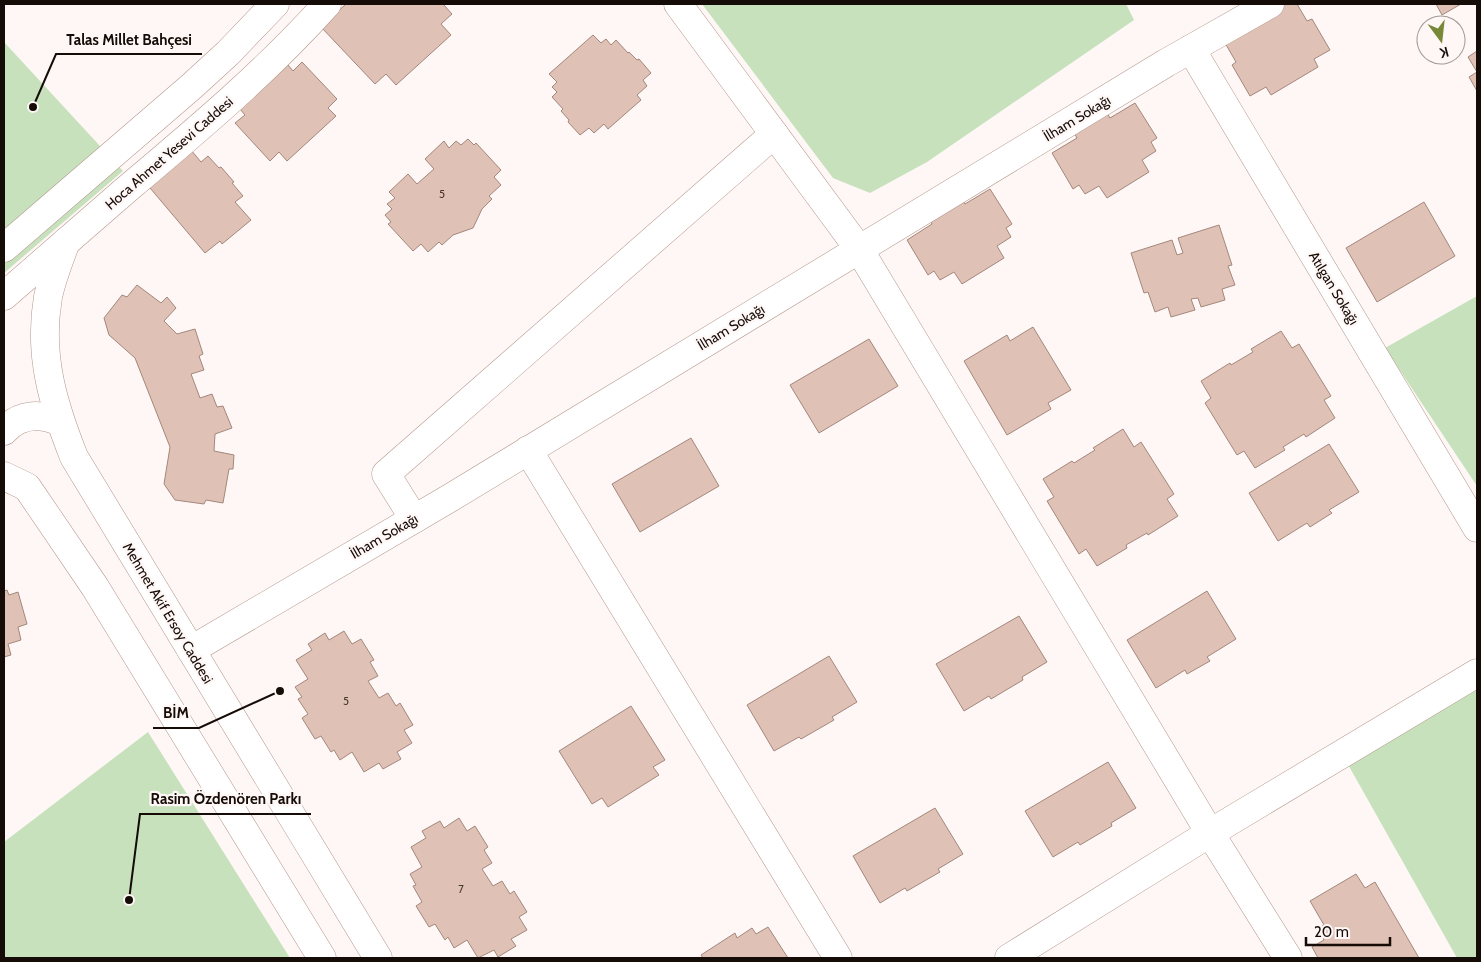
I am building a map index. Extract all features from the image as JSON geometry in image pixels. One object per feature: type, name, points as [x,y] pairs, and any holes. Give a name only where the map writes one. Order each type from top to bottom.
[{"type":"street","points":[[4,248],[192,86],[228,53],[275,4]]},
{"type":"street","name":"Hoca Ahmet Yesevi Caddesi","points":[[4,296],[192,135],[295,40],[327,4]]},
{"type":"street","points":[[678,4],[859,249],[1210,833],[1288,958]]},
{"type":"street","name":"İlham Sokağı","points":[[191,650],[414,519],[1191,49],[1238,10],[1270,4]]},
{"type":"street","name":"Atılgan Sokağı","points":[[1191,49],[1477,528]]},
{"type":"street","points":[[414,519],[386,474],[774,134]]},
{"type":"street","name":"Mehmet Akif Ersoy Caddesi","points":[[66,242],[56,268],[49,296],[45,324],[45,349],[52,396],[74,457],[378,958]]},
{"type":"street","points":[[4,431],[15,421],[26,417],[38,416],[60,422]]},
{"type":"street","points":[[528,450],[838,958]]},
{"type":"street","points":[[4,476],[27,487],[95,587],[322,958]]},
{"type":"street","points":[[1009,958],[1210,833],[1477,673]]},
{"type":"green space","points":[[702,4],[1126,4],[1134,20],[927,162],[870,193],[833,178]]},
{"type":"green space","points":[[4,42],[123,171],[4,273]]},
{"type":"green space","points":[[1477,296],[1477,486],[1385,348]]},
{"type":"green space","points":[[1477,672],[1477,958],[1457,958],[1337,745]]},
{"type":"green space","points":[[148,732],[290,958],[4,958],[4,842]]},
{"type":"building","points":[[346,4],[443,4],[452,14],[441,24],[451,35],[396,85],[386,74],[375,84],[321,27]]},
{"type":"building","points":[[1277,4],[1297,4],[1307,21],[1312,19],[1330,50],[1314,59],[1318,67],[1271,95],[1266,87],[1250,96],[1232,65],[1236,62],[1221,36]]},
{"type":"building","points":[[1436,4],[1461,4],[1442,15]]},
{"type":"building","points":[[593,35],[601,43],[606,39],[611,45],[616,40],[628,53],[637,60],[639,59],[651,73],[643,80],[647,86],[637,95],[641,100],[608,129],[604,124],[594,133],[589,128],[580,135],[568,122],[569,120],[561,111],[563,109],[552,97],[557,92],[552,87],[557,82],[549,74]]},
{"type":"building","points":[[1477,51],[1477,72],[1468,57]]},
{"type":"building","points":[[283,59],[293,71],[302,62],[337,99],[328,108],[336,116],[287,161],[279,152],[270,161],[235,123],[245,115],[235,103]]},
{"type":"building","points":[[1477,72],[1477,91],[1469,77]]},
{"type":"building","points":[[1135,103],[1157,138],[1151,142],[1156,151],[1142,160],[1149,172],[1107,198],[1099,186],[1085,194],[1079,185],[1073,189],[1052,153],[1077,138],[1073,131],[1106,111],[1110,118]]},
{"type":"building","points":[[468,139],[474,145],[476,143],[501,170],[494,177],[501,185],[489,196],[492,199],[482,209],[473,228],[453,235],[442,245],[439,242],[428,252],[421,244],[413,251],[388,224],[391,222],[385,215],[392,209],[387,204],[395,198],[389,192],[408,174],[417,184],[434,169],[425,159],[444,141],[449,148],[456,141],[461,145]]},
{"type":"building","points":[[185,143],[201,162],[208,156],[234,182],[232,183],[243,196],[235,202],[251,220],[222,244],[220,241],[205,253],[145,182]]},
{"type":"building","points":[[990,189],[1012,224],[1006,228],[1011,237],[997,246],[1004,258],[962,284],[954,272],[940,280],[934,271],[928,275],[907,240],[932,224],[928,217],[961,197],[965,204]]},
{"type":"building","points":[[1424,202],[1455,256],[1377,302],[1346,248]]},
{"type":"building","points":[[1219,225],[1232,265],[1228,266],[1235,285],[1222,289],[1225,300],[1201,307],[1198,298],[1191,299],[1195,310],[1171,317],[1168,307],[1155,312],[1148,292],[1144,293],[1131,253],[1172,240],[1177,255],[1183,253],[1178,238]]},
{"type":"building","points":[[137,285],[161,303],[167,297],[176,308],[164,321],[177,334],[195,329],[203,354],[199,356],[204,370],[191,374],[200,398],[212,394],[217,407],[223,406],[232,428],[215,434],[214,451],[234,455],[233,469],[229,469],[223,503],[206,500],[204,504],[175,500],[164,484],[170,447],[135,358],[109,335],[104,318],[122,295],[127,297]]},
{"type":"building","points":[[1033,327],[1071,390],[1048,403],[1051,409],[1007,435],[964,361],[1007,335],[1010,341]]},
{"type":"building","points":[[1281,331],[1292,348],[1299,344],[1331,396],[1324,400],[1335,418],[1306,437],[1304,434],[1283,447],[1285,450],[1255,468],[1244,451],[1237,455],[1205,403],[1211,398],[1201,381],[1230,363],[1231,365],[1253,352],[1251,349]]},
{"type":"building","points":[[869,339],[898,386],[819,433],[790,385]]},
{"type":"building","points":[[1123,429],[1134,447],[1141,442],[1174,494],[1167,499],[1178,516],[1148,535],[1147,533],[1126,545],[1127,548],[1097,566],[1086,549],[1079,554],[1047,501],[1054,497],[1043,479],[1072,461],[1074,463],[1095,450],[1093,448]]},
{"type":"building","points":[[691,438],[719,486],[640,532],[612,484]]},
{"type":"building","points":[[1329,444],[1359,492],[1329,510],[1332,513],[1310,527],[1307,523],[1278,541],[1249,493]]},
{"type":"building","points":[[7,590],[9,595],[18,592],[27,624],[18,627],[21,640],[8,644],[11,655],[4,657],[4,591]]},
{"type":"building","points":[[1207,591],[1236,639],[1207,657],[1210,661],[1187,674],[1185,670],[1156,688],[1127,640]]},
{"type":"building","points":[[1019,616],[1047,662],[1022,677],[1023,680],[991,699],[989,696],[964,711],[936,664]]},
{"type":"building","points":[[344,631],[352,644],[361,639],[374,660],[370,662],[378,676],[368,681],[379,698],[388,693],[396,706],[400,703],[413,725],[404,730],[412,743],[397,752],[401,759],[383,769],[379,763],[364,772],[352,752],[340,760],[334,750],[331,752],[321,736],[315,739],[302,718],[308,714],[298,699],[302,697],[295,687],[308,679],[296,660],[312,650],[308,644],[325,633],[329,640]]},
{"type":"building","points":[[829,656],[857,702],[832,717],[834,720],[801,739],[799,737],[774,751],[747,705]]},
{"type":"building","points":[[631,706],[665,760],[653,767],[659,775],[608,807],[602,798],[592,804],[559,751]]},
{"type":"building","points":[[1108,762],[1136,808],[1111,823],[1112,826],[1080,845],[1078,842],[1053,857],[1025,811]]},
{"type":"building","points":[[935,808],[963,854],[938,869],[940,872],[907,891],[905,888],[880,903],[853,856]]},
{"type":"building","points":[[459,818],[467,831],[475,826],[488,847],[484,850],[492,863],[482,869],[493,886],[502,881],[510,894],[514,891],[527,912],[519,917],[527,930],[511,939],[516,946],[498,957],[494,950],[478,958],[467,940],[454,948],[448,937],[445,940],[435,924],[429,927],[416,906],[422,902],[413,886],[416,885],[410,874],[422,867],[411,847],[426,838],[422,831],[440,821],[444,828]]},
{"type":"building","points":[[1356,874],[1365,888],[1375,882],[1419,958],[1318,958],[1312,947],[1324,940],[1317,929],[1324,925],[1310,901]]},
{"type":"building","points":[[768,927],[788,958],[703,958],[701,955],[735,933],[737,938],[752,928],[756,934]]},
{"type":"place","name":"Talas Millet Bahçesi","points":[[33,107]]},
{"type":"place","name":"BİM","points":[[280,691]]},
{"type":"place","name":"Rasim Özdenören Parkı","points":[[129,900]]}]
